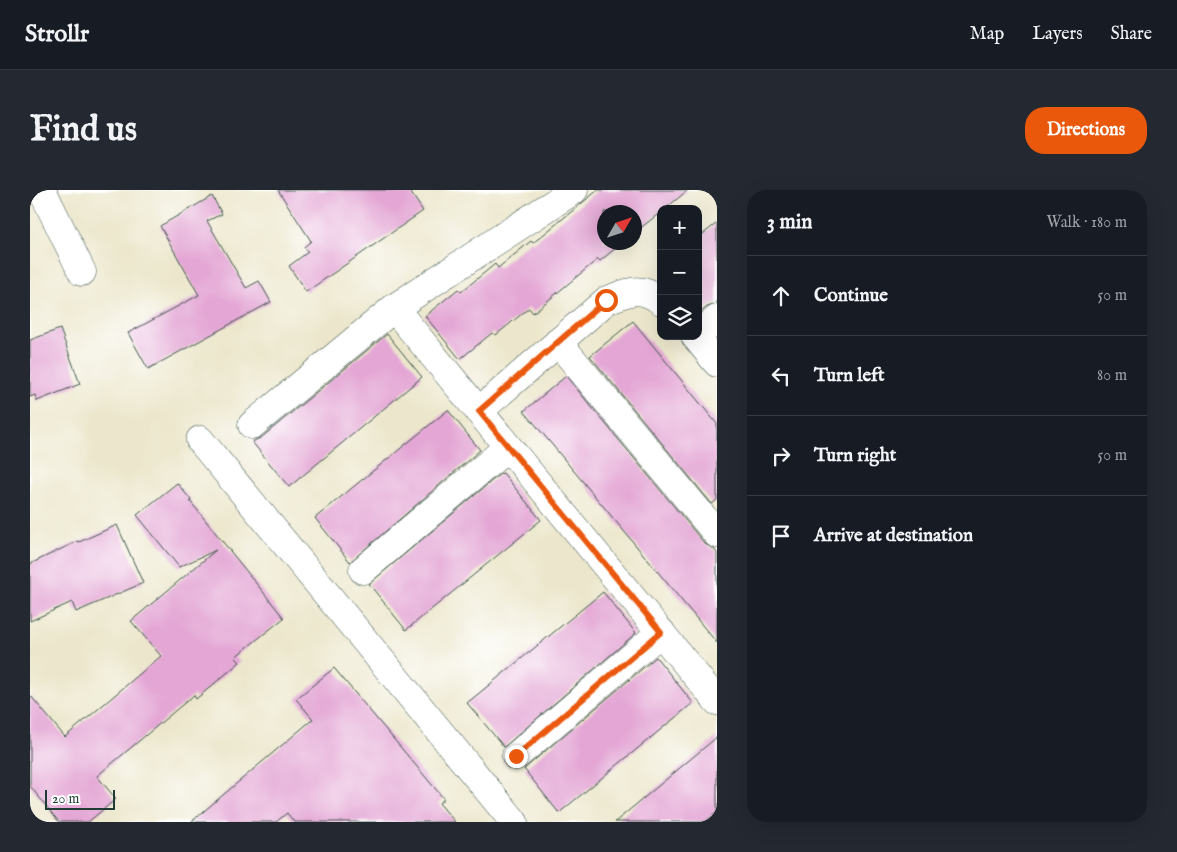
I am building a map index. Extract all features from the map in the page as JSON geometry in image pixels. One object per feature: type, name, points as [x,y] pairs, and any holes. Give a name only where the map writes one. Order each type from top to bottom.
[{"type":"street","points":[[42,190],[82,272]]},
{"type":"street","points":[[252,426],[394,308],[574,190]]},
{"type":"street","points":[[479,411],[606,300],[629,292],[649,292],[657,298]]},
{"type":"street","points":[[394,308],[717,701]]},
{"type":"street","points":[[702,331],[717,319]]},
{"type":"street","points":[[699,340],[717,363]]},
{"type":"street","points":[[558,342],[717,534]]},
{"type":"street","points":[[200,440],[514,822]]},
{"type":"street","points":[[363,570],[508,447]]},
{"type":"street","points":[[516,756],[661,632]]},
{"type":"building","points":[[278,190],[409,190],[423,211],[306,292],[289,266],[308,252],[304,247],[311,241]]},
{"type":"building","points":[[598,190],[688,190],[670,205],[657,205],[657,215],[642,227],[642,205],[597,205],[597,250],[613,250],[600,261],[598,259],[533,313],[529,308],[496,335],[492,333],[460,359],[425,316],[458,289],[461,292],[495,264],[498,268],[531,241],[533,243]]},
{"type":"building","points":[[212,196],[222,214],[207,221],[246,288],[259,281],[271,302],[148,369],[128,333],[199,295],[160,226]]},
{"type":"building","points":[[717,223],[717,304],[707,307],[702,311],[702,250],[702,235]]},
{"type":"building","points":[[633,321],[717,424],[717,500],[712,504],[590,356]]},
{"type":"building","points":[[60,329],[80,384],[37,401],[35,395],[30,397],[30,340]]},
{"type":"building","points":[[387,334],[422,377],[289,487],[252,442],[262,437]]},
{"type":"building","points":[[566,376],[705,544],[717,553],[717,643],[524,411]]},
{"type":"building","points":[[448,410],[480,450],[350,562],[315,518]]},
{"type":"building","points":[[503,473],[541,520],[406,630],[369,584]]},
{"type":"building","points":[[177,483],[284,618],[235,657],[240,662],[196,699],[194,695],[97,776],[116,799],[88,822],[59,822],[30,786],[30,695],[65,737],[161,656],[131,621],[216,550],[179,567],[137,515]]},
{"type":"building","points":[[117,525],[143,583],[76,612],[72,602],[30,621],[30,564]]},
{"type":"building","points":[[603,592],[636,633],[504,747],[467,703]]},
{"type":"building","points":[[656,657],[693,703],[559,813],[524,769]]},
{"type":"building","points":[[334,668],[444,799],[439,803],[455,822],[294,822],[287,813],[276,822],[191,822],[313,719],[296,699]]},
{"type":"building","points":[[717,737],[717,812],[705,822],[615,822]]},
{"type":"route","points":[[516,756],[661,632],[479,411],[606,300]]}]
